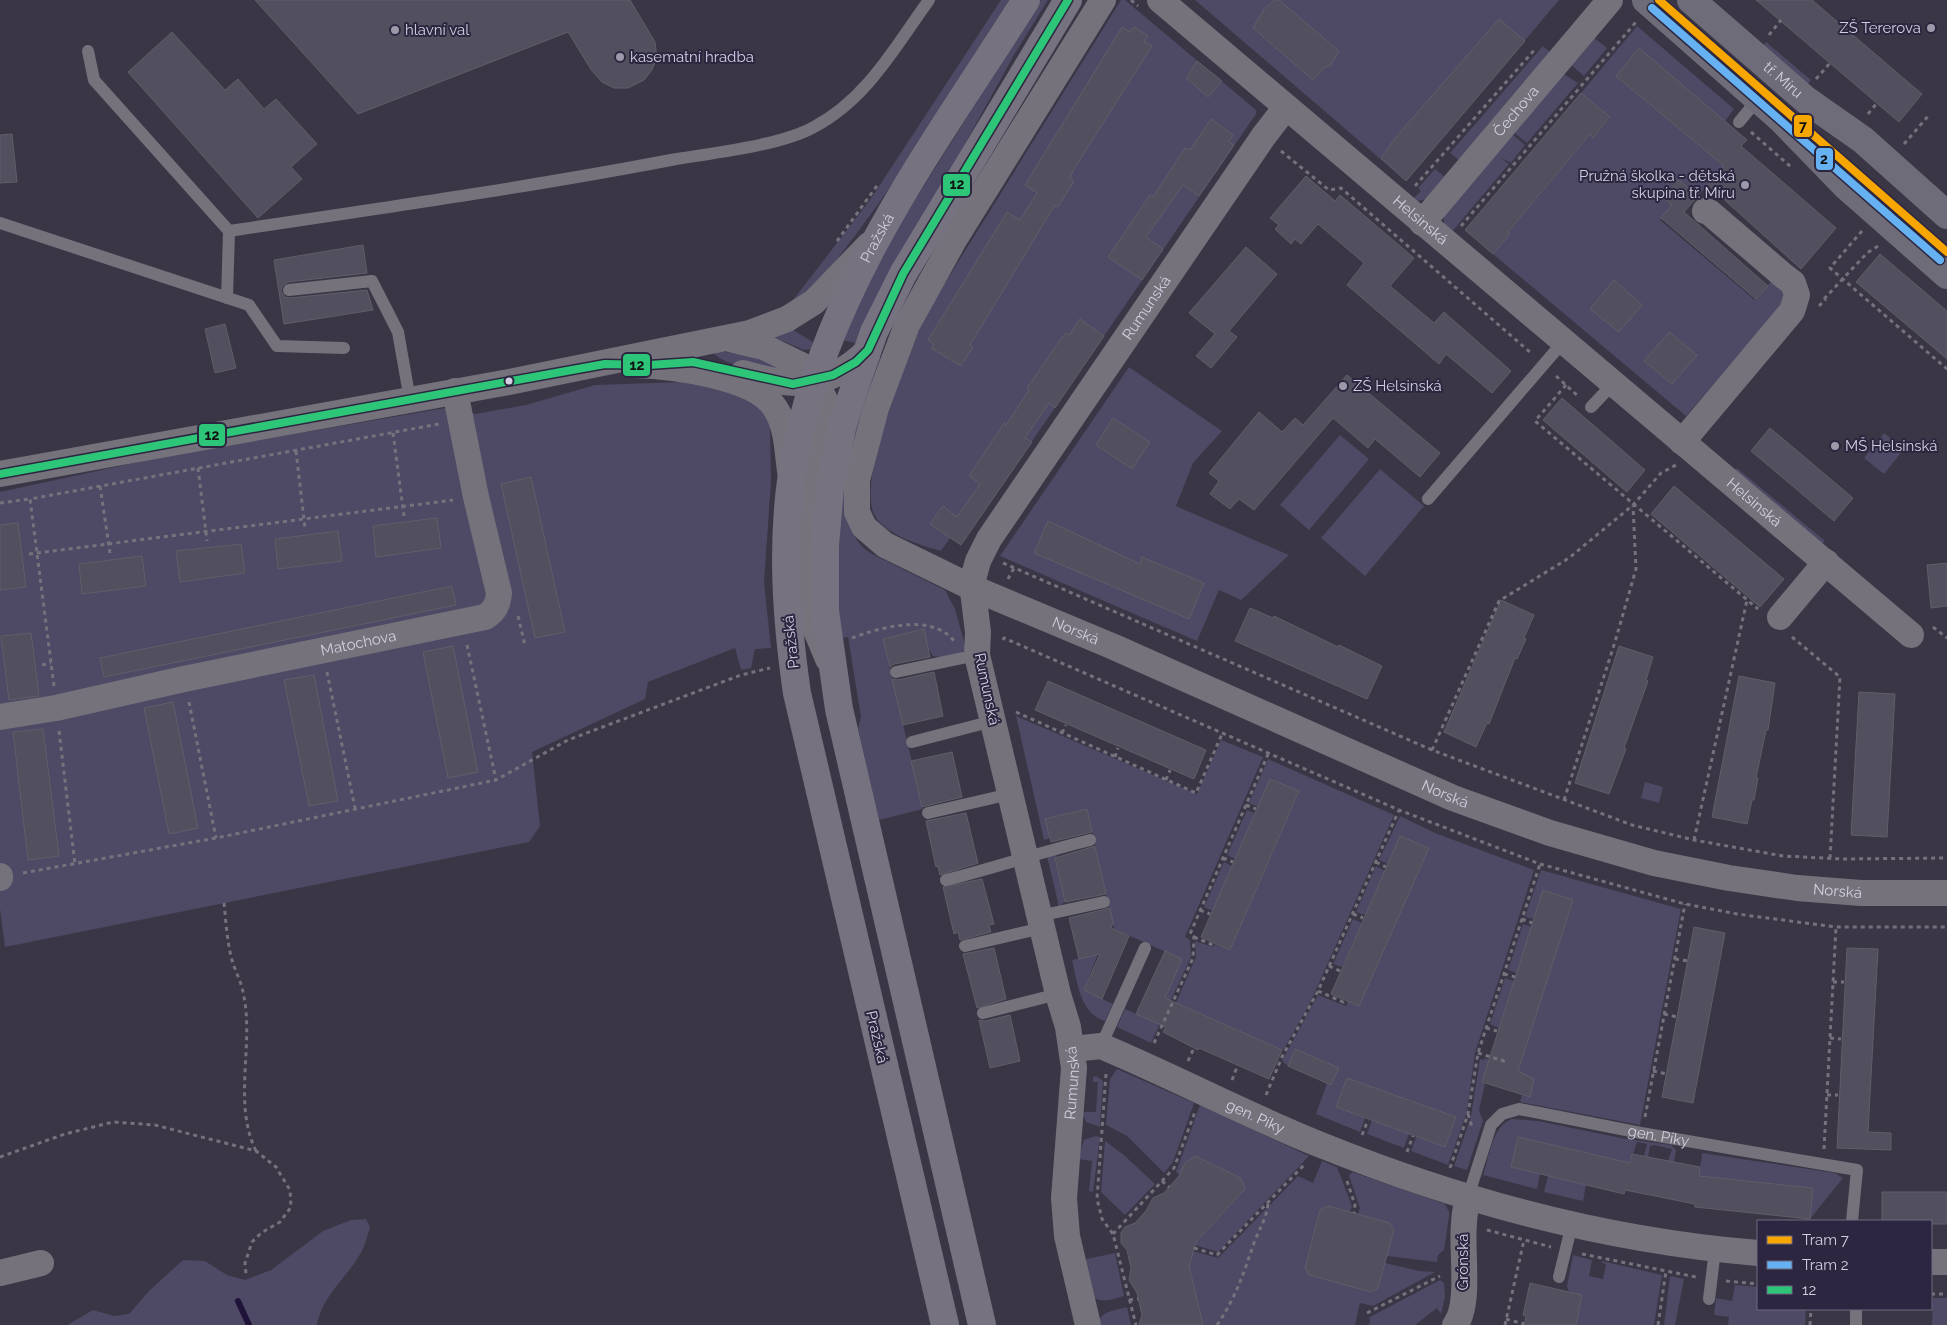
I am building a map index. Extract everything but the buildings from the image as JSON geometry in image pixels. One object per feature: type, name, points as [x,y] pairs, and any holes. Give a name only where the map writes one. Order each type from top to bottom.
[{"type":"main road","name":"Pražská","points":[[945,1325],[797,693],[786,591],[791,483],[797,446],[815,380],[838,315],[878,235],[1026,0]]},
{"type":"main road","points":[[982,1325],[883,907],[841,719],[825,611],[826,514],[842,428],[868,350],[903,274],[1068,0]]},
{"type":"main road","name":"tř. Míru","points":[[1691,0],[1806,100],[1863,140],[1947,215]]},
{"type":"main road","name":"tř. Míru","points":[[1642,10],[1758,99],[1798,136],[1846,186],[1947,275]]},
{"type":"street","points":[[973,588],[885,545],[864,528],[857,512],[856,503],[861,462],[876,408],[907,325],[954,240],[1103,0]]},
{"type":"street","name":"Čechova","points":[[1422,223],[1610,0]]},
{"type":"street","name":"Helsinská","points":[[1152,6],[1286,107],[1422,223],[1570,340],[1681,452],[1826,562],[1911,634]]},
{"type":"street","name":"Rumunská","points":[[1088,1325],[1067,1236],[1064,1198],[1071,1127],[1073,1049],[1058,994],[1053,955],[1041,922],[1010,794],[1003,716],[972,656],[978,632],[973,588],[975,569],[989,539],[1263,137],[1286,107]]},
{"type":"street","points":[[1681,452],[1792,312],[1797,295],[1792,284],[1713,216],[1704,211]]},
{"type":"street","points":[[0,474],[605,364],[727,338],[768,327],[800,312],[822,296],[878,235]]},
{"type":"street","points":[[727,338],[764,347],[801,365],[815,380],[825,400],[828,416],[812,504],[810,598],[814,630],[832,666]]},
{"type":"street","points":[[649,366],[693,362],[785,384],[801,384],[845,370],[868,350]]},
{"type":"street","points":[[605,364],[649,366],[700,373],[752,388],[767,398],[776,408],[782,424],[791,483]]},
{"type":"street","name":"Matochova","points":[[0,717],[56,708],[184,679],[323,652],[492,614],[499,600],[499,592],[476,497],[455,392]]},
{"type":"street","points":[[1777,621],[1826,562]]},
{"type":"street","name":"Norská","points":[[973,588],[1114,647],[1453,798],[1550,833],[1654,863],[1729,878],[1796,888],[1852,892],[1947,893]]},
{"type":"street","points":[[1073,1049],[1101,1046]]},
{"type":"street","name":"gen. Píky","points":[[1101,1046],[1320,1145],[1468,1197],[1572,1224],[1669,1243],[1715,1250],[1757,1253]]},
{"type":"street","name":"Grónská","points":[[1455,1325],[1460,1317],[1463,1298],[1464,1223],[1468,1197]]},
{"type":"street","points":[[1932,1262],[1947,1262]]},
{"type":"street","points":[[0,1273],[41,1263]]},
{"type":"lane","points":[[229,231],[585,177],[776,140],[813,128],[845,108],[868,85],[929,0]]},
{"type":"lane","points":[[88,51],[94,80],[229,231],[227,298]]},
{"type":"lane","points":[[1739,122],[1758,99]]},
{"type":"lane","points":[[0,223],[249,305],[277,346],[344,348]]},
{"type":"lane","points":[[289,290],[372,281],[398,332],[410,400]]},
{"type":"lane","points":[[1428,499],[1545,365],[1570,340]]},
{"type":"lane","points":[[1591,407],[1613,384]]},
{"type":"lane","points":[[896,672],[972,656]]},
{"type":"lane","points":[[912,742],[1003,716]]},
{"type":"lane","points":[[928,813],[1010,794]]},
{"type":"lane","points":[[946,880],[1090,840]]},
{"type":"lane","points":[[965,946],[1104,902]]},
{"type":"lane","points":[[1101,1046],[1145,948]]},
{"type":"lane","points":[[983,1013],[1058,994]]},
{"type":"lane","name":"gen. Píky","points":[[1468,1197],[1493,1122],[1507,1111],[1519,1109],[1642,1133],[1856,1170],[1852,1220]]},
{"type":"lane","points":[[1559,1277],[1572,1224]]},
{"type":"lane","points":[[1709,1299],[1715,1250]]},
{"type":"lane","points":[[1856,1310],[1856,1325]]},
{"type":"path","points":[[1130,0],[1152,6]]},
{"type":"path","points":[[1457,231],[1642,10]]},
{"type":"path","points":[[1766,38],[1781,20]]},
{"type":"path","points":[[1412,190],[1539,44]]},
{"type":"path","points":[[1816,80],[1830,63]]},
{"type":"path","points":[[1862,120],[1877,103]]},
{"type":"path","points":[[1898,150],[1930,114]]},
{"type":"path","points":[[1739,122],[1793,169]]},
{"type":"path","points":[[1263,137],[1329,190],[1341,188],[1591,407]]},
{"type":"path","points":[[835,245],[882,178]]},
{"type":"path","points":[[1864,228],[1830,268],[1947,369]]},
{"type":"path","points":[[1796,301],[1826,299],[1872,248],[1884,247]]},
{"type":"path","points":[[1566,385],[1535,421],[1747,600],[1777,621],[1840,676],[1830,858]]},
{"type":"path","points":[[0,503],[445,423]]},
{"type":"path","points":[[393,433],[404,516]]},
{"type":"path","points":[[296,451],[305,528]]},
{"type":"path","points":[[1432,750],[1499,601],[1569,558],[1633,505],[1681,452]]},
{"type":"path","points":[[198,468],[207,541]]},
{"type":"path","points":[[100,486],[110,553]]},
{"type":"path","points":[[29,554],[476,497]]},
{"type":"path","points":[[30,499],[54,691]]},
{"type":"path","points":[[1564,800],[1615,642],[1636,568],[1633,505]]},
{"type":"path","points":[[1014,568],[1432,750],[1632,825],[1694,840],[1783,856],[1947,858]]},
{"type":"path","points":[[1694,840],[1747,600]]},
{"type":"path","points":[[462,622],[496,780]]},
{"type":"path","points":[[850,639],[873,631],[912,625],[934,626],[949,634],[972,656]]},
{"type":"path","points":[[1004,638],[1399,810],[1540,864],[1685,904],[1737,914],[1836,927],[1947,927]]},
{"type":"path","points":[[323,652],[355,808]]},
{"type":"path","points":[[42,665],[51,664]]},
{"type":"path","points":[[0,877],[216,838],[496,780],[568,740],[742,675],[776,667]]},
{"type":"path","points":[[184,679],[216,838]]},
{"type":"path","points":[[1003,716],[1062,733],[1196,793],[1222,734]]},
{"type":"path","points":[[58,723],[75,864]]},
{"type":"path","points":[[1062,733],[1066,724]]},
{"type":"path","points":[[1114,757],[1118,748]]},
{"type":"path","points":[[1213,943],[1213,945],[1190,934],[1269,752]]},
{"type":"path","points":[[1166,780],[1170,770]]},
{"type":"path","points":[[1246,805],[1256,809]]},
{"type":"path","points":[[1265,1096],[1282,1058],[1318,991],[1399,810]]},
{"type":"path","points":[[1223,858],[1233,862]]},
{"type":"path","points":[[1376,862],[1386,867]]},
{"type":"path","points":[[1449,1168],[1468,1114],[1478,1053],[1540,864]]},
{"type":"path","points":[[224,903],[226,932],[232,959],[243,992],[246,1014],[244,1091],[251,1141],[256,1151]]},
{"type":"path","points":[[1643,1124],[1685,904]]},
{"type":"path","points":[[1200,910],[1210,914]]},
{"type":"path","points":[[1353,914],[1363,918]]},
{"type":"path","points":[[1522,919],[1532,923]]},
{"type":"path","points":[[1823,1164],[1836,927]]},
{"type":"path","points":[[1152,1046],[1193,958],[1194,937]]},
{"type":"path","points":[[1675,959],[1688,961]]},
{"type":"path","points":[[1329,966],[1340,971]]},
{"type":"path","points":[[1504,974],[1515,977]]},
{"type":"path","points":[[1833,982],[1844,982]]},
{"type":"path","points":[[1318,991],[1343,1002],[1344,1000]]},
{"type":"path","points":[[1664,1014],[1677,1017]]},
{"type":"path","points":[[1486,1028],[1497,1031]]},
{"type":"path","points":[[1830,1038],[1841,1039]]},
{"type":"path","points":[[1188,1062],[1194,1048]]},
{"type":"path","points":[[1478,1053],[1504,1061],[1505,1059]]},
{"type":"path","points":[[1231,1082],[1237,1067]]},
{"type":"path","points":[[1107,1071],[1097,1199],[1102,1219],[1113,1234],[1136,1325]]},
{"type":"path","points":[[1653,1071],[1666,1074]]},
{"type":"path","points":[[1827,1095],[1838,1095]]},
{"type":"path","points":[[1113,1234],[1174,1168],[1198,1102]]},
{"type":"path","points":[[1362,1135],[1368,1120]]},
{"type":"path","points":[[0,1157],[65,1134],[113,1122],[155,1125],[256,1151],[276,1166],[290,1190],[291,1207],[280,1222],[261,1233],[252,1242],[245,1263],[246,1274]]},
{"type":"path","points":[[1406,1154],[1413,1136]]},
{"type":"path","points":[[1194,1248],[1217,1255],[1314,1154],[1320,1145]]},
{"type":"path","points":[[1162,1181],[1169,1187]]},
{"type":"path","points":[[1349,1186],[1355,1205],[1354,1213]]},
{"type":"path","points":[[1217,1325],[1242,1283],[1255,1242],[1266,1218],[1268,1203]]},
{"type":"path","points":[[1483,1228],[1524,1241],[1666,1272],[1711,1280],[1757,1284]]},
{"type":"path","points":[[1505,1325],[1524,1241]]},
{"type":"path","points":[[1658,1325],[1669,1243]]},
{"type":"path","points":[[1367,1313],[1440,1276]]},
{"type":"path","points":[[1932,1294],[1947,1294]]},
{"type":"path","points":[[1129,1300],[1138,1299]]},
{"type":"path","points":[[1810,1325],[1811,1310]]},
{"type":"path","points":[[1506,1319],[1524,1324]]},
{"type":"shaded area","points":[[1001,0],[1010,0],[936,118],[878,205],[819,281],[790,304],[870,200]]},
{"type":"shaded area","points":[[1041,0],[1048,0],[1014,55],[855,343],[842,340],[884,249]]},
{"type":"shaded area","points":[[1121,0],[1125,0],[1256,110],[1256,114],[961,545],[950,538],[941,551],[914,542],[895,534],[880,523],[875,516],[871,499],[872,475],[878,446],[909,354],[927,312]]},
{"type":"shaded area","points":[[1195,0],[1559,0],[1406,181]]},
{"type":"shaded area","points":[[1637,26],[1734,109],[1725,121],[1617,76],[1725,166],[1698,196],[1679,180],[1664,197],[1672,205],[1660,220],[1755,300],[1774,278],[1783,292],[1784,302],[1686,416],[1493,254],[1510,234],[1508,232],[1590,134],[1594,137],[1610,118],[1581,93]]},
{"type":"shaded area","points":[[1592,36],[1607,48],[1584,76],[1570,64]]},
{"type":"shaded area","points":[[1766,42],[1811,80],[1804,89],[1759,51]]},
{"type":"shaded area","points":[[1543,46],[1552,54],[1460,161],[1450,153]]},
{"type":"shaded area","points":[[1562,73],[1578,83],[1527,143],[1512,131]]},
{"type":"shaded area","points":[[1511,133],[1525,145],[1511,163],[1500,157],[1509,164],[1451,233],[1444,224],[1444,215]]},
{"type":"shaded area","points":[[1435,169],[1446,178],[1427,199],[1417,201],[1413,199],[1421,191],[1418,188]]},
{"type":"shaded area","points":[[790,328],[813,342],[811,349],[804,350],[773,337]]},
{"type":"shaded area","points":[[716,351],[750,355],[789,369],[760,368],[730,363],[714,354]]},
{"type":"shaded area","points":[[879,357],[883,359],[848,521],[857,540],[867,551],[945,590],[955,609],[966,649],[959,654],[951,656],[933,656],[928,648],[923,629],[883,639],[923,809],[879,820],[858,728],[861,717],[848,637],[843,638],[841,630],[838,606],[837,556],[840,506],[848,457],[859,414]]},
{"type":"shaded area","points":[[1129,367],[1222,431],[1193,463],[1176,506],[1289,555],[1241,600],[1219,590],[1197,641],[1000,556]]},
{"type":"shaded area","points":[[683,382],[712,384],[756,401],[770,425],[771,482],[764,582],[771,648],[755,649],[751,668],[741,670],[735,648],[648,682],[645,699],[532,752],[540,826],[529,842],[5,947],[0,909],[0,492],[162,457],[451,407],[475,414],[526,405],[595,385]]},
{"type":"shaded area","points":[[1884,433],[1904,449],[1884,474],[1864,458]]},
{"type":"shaded area","points":[[1340,435],[1369,459],[1309,530],[1280,505]]},
{"type":"shaded area","points":[[1737,468],[1825,541],[1820,546],[1733,473]]},
{"type":"shaded area","points":[[1380,469],[1424,506],[1365,576],[1321,538]]},
{"type":"shaded area","points":[[1016,716],[1197,794],[1221,740],[1263,757],[1185,937],[1190,940],[1191,957],[1151,1043],[1117,1027],[1125,1009],[1154,1022],[1182,959],[1114,929],[1087,809],[1046,819],[1050,838],[1044,840]]},
{"type":"shaded area","points":[[1268,759],[1394,815],[1311,1001],[1284,1049],[1282,1050],[1176,1003],[1163,1032],[1196,957],[1195,941],[1213,947],[1215,944],[1230,950],[1299,792],[1271,779],[1258,807],[1249,803]]},
{"type":"shaded area","points":[[1645,782],[1663,787],[1659,803],[1641,798]]},
{"type":"shaded area","points":[[1247,810],[1255,813],[1235,859],[1227,855]]},
{"type":"shaded area","points":[[1400,816],[1435,833],[1534,870],[1475,1053],[1467,1112],[1448,1165],[1411,1151],[1416,1137],[1445,1147],[1456,1117],[1347,1078],[1336,1107],[1365,1118],[1360,1132],[1316,1114],[1327,1083],[1331,1085],[1339,1068],[1295,1049],[1288,1066],[1282,1061],[1318,995],[1346,1006],[1348,1001],[1359,1006],[1429,848],[1400,836],[1388,864],[1379,860]]},
{"type":"shaded area","points":[[1056,855],[1059,860],[1055,861],[1065,901],[1059,907],[1047,856]]},
{"type":"shaded area","points":[[1224,862],[1232,866],[1213,911],[1204,907]]},
{"type":"shaded area","points":[[1376,866],[1385,871],[1365,915],[1356,912]]},
{"type":"shaded area","points":[[1541,870],[1681,909],[1640,1125],[1520,1102],[1522,1095],[1530,1097],[1534,1079],[1488,1064],[1482,1082],[1485,1084],[1479,1110],[1483,1121],[1467,1170],[1454,1166],[1471,1116],[1480,1059],[1484,1060],[1485,1058],[1505,1065],[1520,1064],[1573,900],[1543,890],[1534,919],[1525,917]]},
{"type":"shaded area","points":[[1353,919],[1362,923],[1342,967],[1333,964]]},
{"type":"shaded area","points":[[1523,924],[1532,927],[1517,973],[1508,970]]},
{"type":"shaded area","points":[[1098,954],[1084,990],[1113,1004],[1105,1021],[1097,1017],[1085,1004],[1078,987],[1072,960]]},
{"type":"shaded area","points":[[1505,978],[1514,981],[1499,1028],[1490,1024]]},
{"type":"shaded area","points":[[1117,1069],[1194,1103],[1173,1162],[1164,1173],[1127,1136],[1106,1125],[1110,1079]]},
{"type":"shaded area","points":[[1096,1076],[1103,1081],[1100,1127],[1086,1122],[1082,1112],[1096,1112],[1098,1082],[1093,1082],[1093,1077]]},
{"type":"shaded area","points":[[1200,1105],[1309,1156],[1218,1252],[1195,1245],[1196,1242],[1245,1189],[1241,1178],[1197,1157],[1185,1163],[1180,1175],[1176,1172]]},
{"type":"shaded area","points":[[1512,1119],[1538,1121],[1621,1138],[1671,1145],[1676,1150],[1674,1162],[1668,1161],[1672,1149],[1654,1145],[1650,1146],[1648,1157],[1644,1156],[1647,1144],[1637,1142],[1630,1163],[1518,1137],[1511,1167],[1540,1174],[1537,1189],[1483,1175],[1496,1135],[1505,1123]]},
{"type":"shaded area","points":[[1372,1120],[1409,1134],[1404,1148],[1367,1134]]},
{"type":"shaded area","points":[[1095,1136],[1100,1137],[1093,1192],[1089,1191],[1092,1161],[1077,1159],[1084,1140]]},
{"type":"shaded area","points":[[1105,1141],[1124,1155],[1155,1184],[1125,1215],[1101,1192]]},
{"type":"shaded area","points":[[1702,1153],[1835,1173],[1843,1178],[1810,1219],[1813,1188],[1699,1176]]},
{"type":"shaded area","points":[[1322,1161],[1337,1167],[1352,1206],[1350,1212],[1328,1206],[1320,1210],[1305,1268],[1309,1275],[1371,1292],[1378,1288],[1385,1263],[1419,1271],[1435,1272],[1373,1306],[1360,1303],[1355,1325],[1203,1325],[1189,1266],[1193,1251],[1218,1258],[1298,1176],[1313,1183]]},
{"type":"shaded area","points":[[1352,1172],[1445,1204],[1449,1217],[1444,1250],[1438,1255],[1437,1262],[1387,1256],[1394,1230],[1390,1223],[1358,1214],[1360,1208],[1349,1176]]},
{"type":"shaded area","points":[[1548,1176],[1586,1185],[1583,1201],[1544,1192]]},
{"type":"shaded area","points":[[366,1219],[370,1227],[363,1249],[329,1297],[317,1325],[67,1325],[93,1310],[114,1316],[129,1314],[149,1291],[183,1260],[205,1261],[227,1275],[245,1280],[271,1270],[323,1231],[351,1220]]},
{"type":"shaded area","points":[[1115,1253],[1124,1296],[1108,1300],[1097,1299],[1093,1297],[1082,1260]]},
{"type":"shaded area","points":[[1573,1255],[1592,1260],[1589,1276],[1603,1279],[1606,1264],[1602,1263],[1602,1261],[1662,1275],[1654,1325],[1576,1325],[1582,1295],[1569,1292],[1567,1286]]},
{"type":"shaded area","points":[[1670,1276],[1684,1279],[1675,1325],[1664,1325]]},
{"type":"shaded area","points":[[1440,1280],[1444,1283],[1445,1297],[1441,1314],[1437,1308],[1415,1325],[1369,1325],[1370,1319],[1368,1318]]},
{"type":"shaded area","points":[[1735,1285],[1757,1287],[1757,1310],[1806,1310],[1805,1325],[1728,1325],[1729,1317],[1714,1315],[1716,1298],[1732,1301]]},
{"type":"shaded area","points":[[1933,1298],[1947,1298],[1947,1325],[1932,1325]]},
{"type":"shaded area","points":[[1127,1307],[1131,1325],[1097,1325],[1105,1314]]},
{"type":"waterway","points":[[238,1301],[249,1325]]},
{"type":"tram line","name":"7","points":[[1659,0],[1947,252]]},
{"type":"tram line","name":"2","points":[[1652,8],[1940,260]]},
{"type":"transit line","name":"12","points":[[0,474],[605,364],[649,365],[693,362],[793,384],[833,375],[856,362],[868,350],[903,274],[1068,0]]},
{"type":"place","name":"ZŠ Tererova","points":[[1931,28]]},
{"type":"place","name":"hlavní val","points":[[395,30]]},
{"type":"place","name":"kasematní hradba","points":[[620,57]]},
{"type":"place","name":"Pružná školka - dětská skupina tř. Míru","points":[[1745,185]]},
{"type":"place","name":"ZŠ Helsinská","points":[[1343,386]]},
{"type":"place","name":"MŠ Helsinská","points":[[1835,446]]}]
